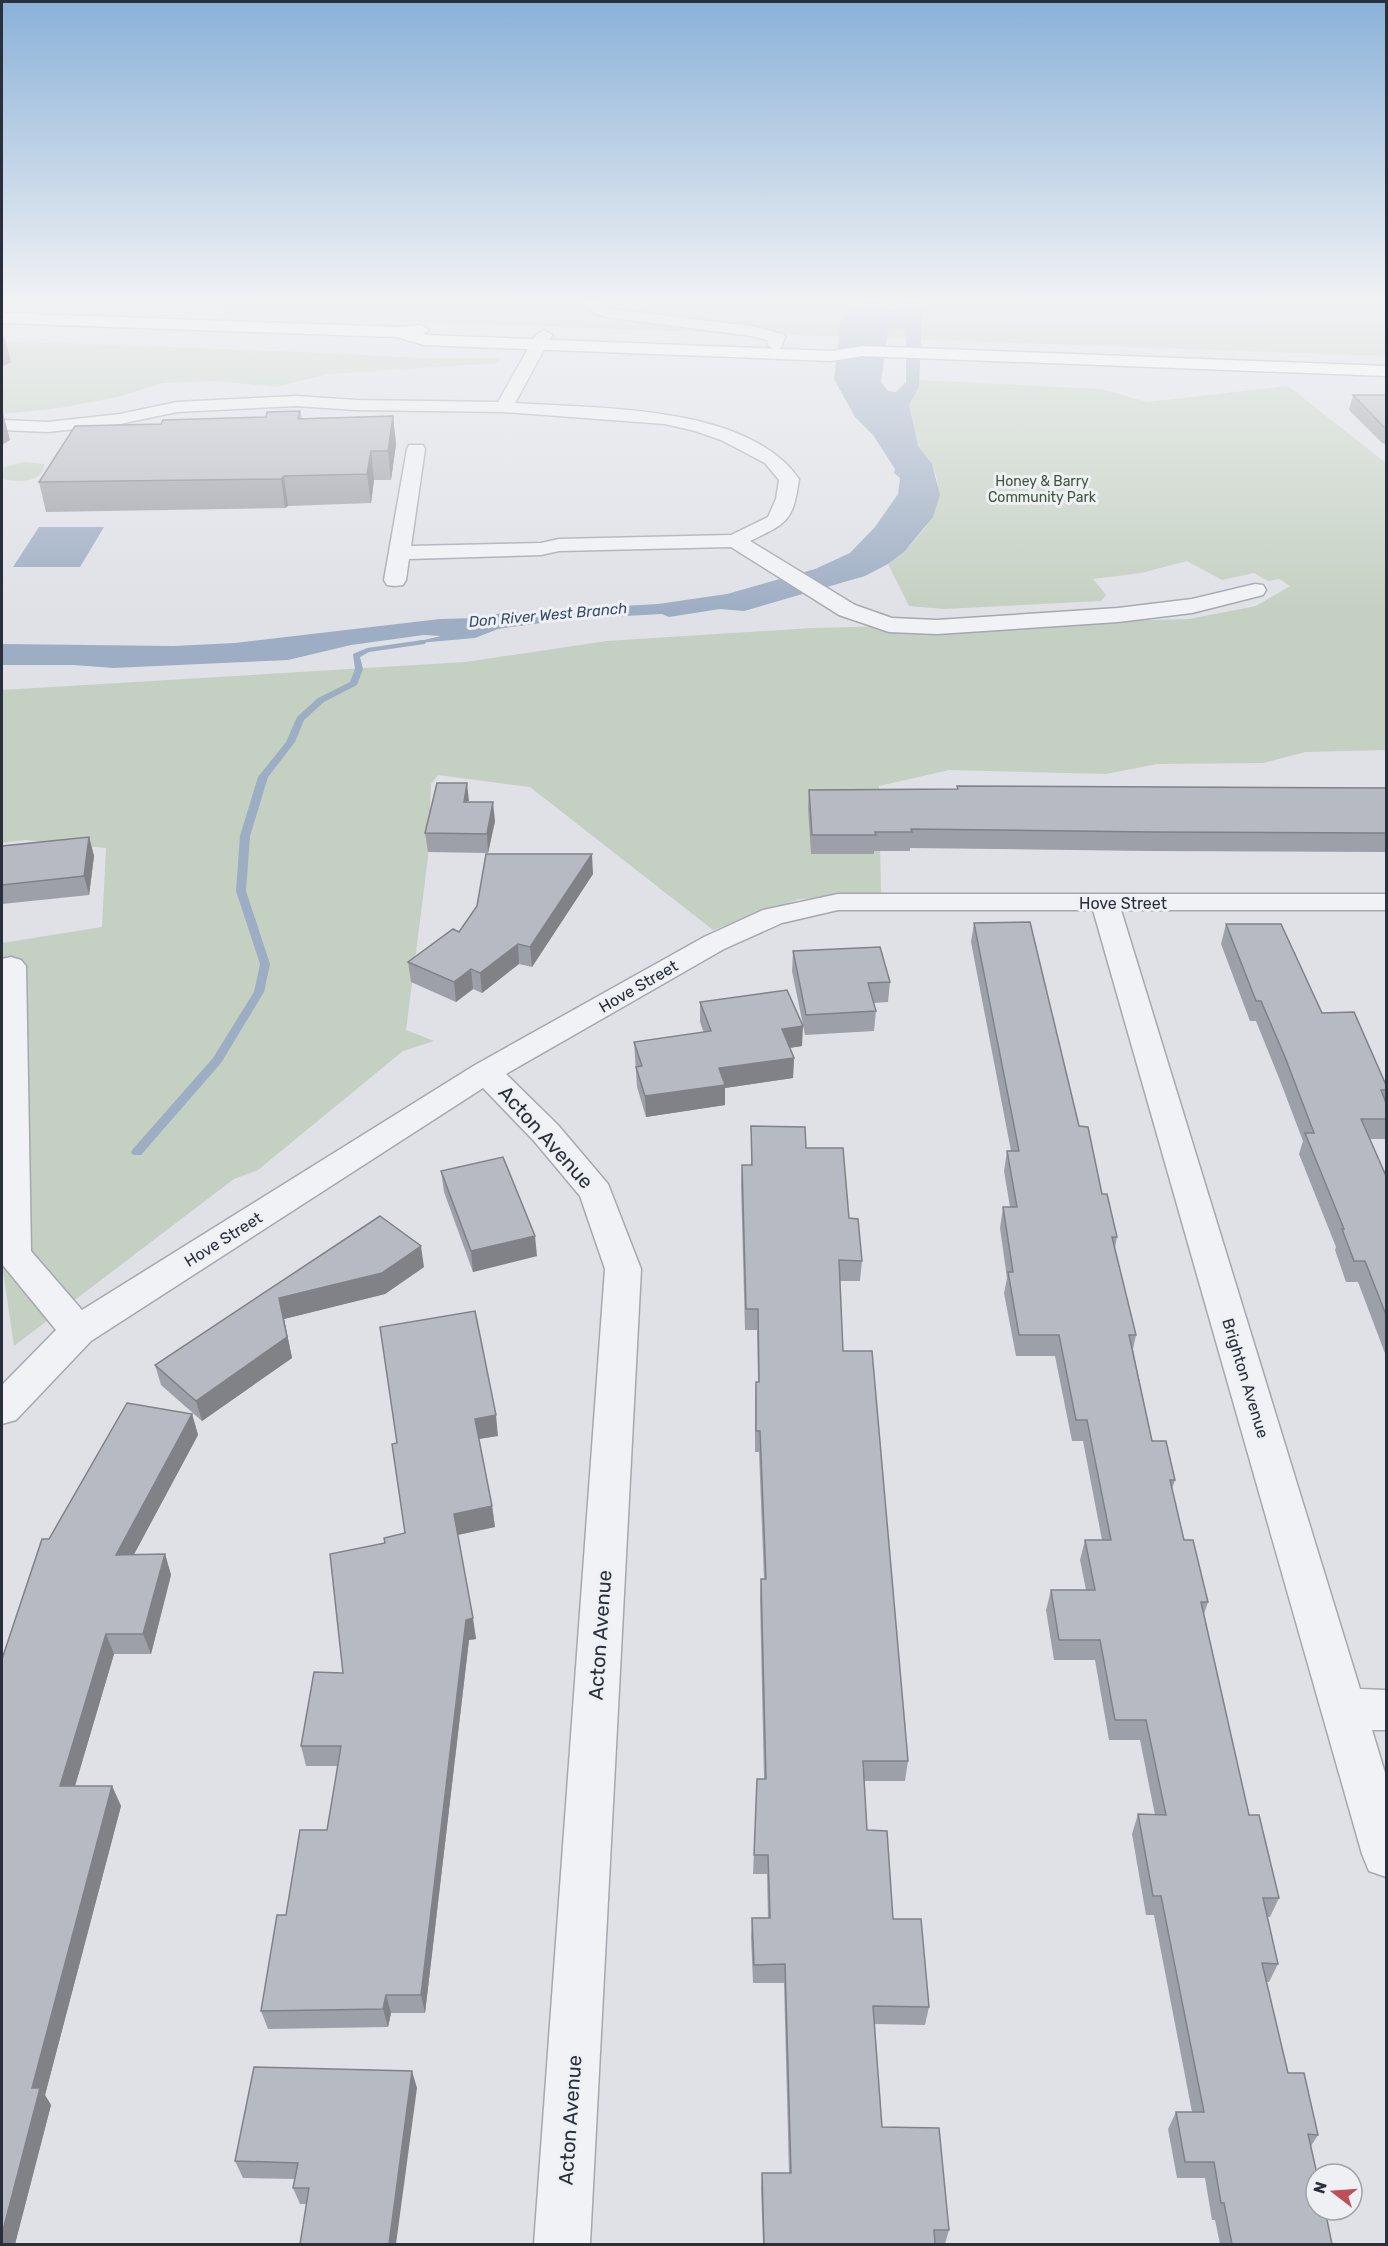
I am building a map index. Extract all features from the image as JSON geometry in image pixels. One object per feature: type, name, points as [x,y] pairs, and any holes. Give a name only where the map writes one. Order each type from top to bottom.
[{"type":"street","points":[[2,425],[48,427],[131,417],[327,412],[356,405],[504,407],[665,419],[700,427],[728,436],[772,459],[789,479],[786,499],[776,521],[735,541],[710,542],[648,557],[556,555],[541,549],[401,553]]},
{"type":"street","points":[[395,580],[416,450]]},
{"type":"street","points":[[735,541],[847,610],[889,625],[937,627],[1139,613],[1192,606],[1255,590]]},
{"type":"street","name":"Hove Street","points":[[2,1409],[78,1331],[486,1072],[714,942],[773,915],[838,902],[1386,903]]},
{"type":"street","name":"Brighton Avenue","points":[[1105,903],[1365,1709],[1386,1854]]},
{"type":"street","points":[[11,966],[14,1254],[78,1331]]},
{"type":"street","name":"Acton Avenue","points":[[486,1072],[546,1133],[596,1192],[623,1269],[562,2244]]},
{"type":"green space","points":[[2,404],[82,404],[60,408],[2,414]]},
{"type":"green space","name":"Honey & Barry Community Park","points":[[1311,404],[1386,463],[1386,750],[1305,752],[1263,763],[1157,764],[1106,774],[949,770],[879,786],[881,894],[799,899],[713,930],[530,787],[438,775],[431,784],[428,858],[406,1030],[434,1041],[403,1051],[258,1170],[234,1179],[14,1346],[2,1264],[2,943],[102,927],[106,848],[25,840],[2,843],[2,690],[465,662],[607,641],[813,628],[1189,619],[1256,606],[1290,586],[1279,579],[1268,581],[1254,573],[1222,580],[1187,561],[1141,573],[1093,579],[1106,595],[1101,601],[944,609],[909,606],[888,564],[911,544],[930,521],[938,495],[932,465],[919,449],[916,441],[909,405]]},
{"type":"green space","points":[[25,462],[44,464],[43,471],[28,480],[2,479],[4,467]]},
{"type":"water","name":"Don River West Branch","points":[[848,404],[910,404],[918,446],[932,464],[940,495],[933,517],[905,551],[888,564],[865,576],[744,611],[720,609],[669,617],[662,614],[570,619],[498,629],[475,638],[407,644],[441,636],[424,635],[351,645],[288,660],[113,668],[74,665],[2,665],[2,644],[173,646],[235,643],[440,619],[476,618],[502,613],[658,604],[727,594],[815,569],[850,553],[875,527],[898,494],[900,478],[894,473],[895,469],[873,435],[855,417]]},
{"type":"water","points":[[39,527],[104,527],[80,567],[13,567]]},
{"type":"building","points":[[1362,404],[1386,404],[1386,428]]},
{"type":"building","points":[[300,411],[298,419],[393,416],[388,451],[371,451],[367,474],[284,476],[281,479],[39,482],[75,426],[161,424],[163,420],[266,417],[267,412]]},
{"type":"building","points":[[437,783],[467,783],[464,802],[493,802],[487,834],[425,833]]},
{"type":"building","points":[[957,786],[1386,788],[1386,833],[911,829],[912,832],[875,832],[876,835],[812,835],[809,790],[958,789]]},
{"type":"building","points":[[89,837],[84,876],[2,885],[2,846]]},
{"type":"building","points":[[486,854],[592,854],[530,947],[518,944],[480,973],[471,969],[454,982],[408,962],[453,929],[459,932],[477,906]]},
{"type":"building","points":[[1030,922],[1079,1126],[1088,1127],[1102,1194],[1107,1194],[1117,1237],[1112,1237],[1136,1335],[1129,1335],[1152,1441],[1166,1441],[1175,1480],[1170,1480],[1184,1540],[1193,1540],[1208,1602],[1201,1602],[1249,1815],[1259,1815],[1279,1898],[1263,1898],[1278,1964],[1262,1963],[1288,2073],[1304,2073],[1318,2135],[1308,2134],[1314,2162],[1304,2162],[1304,2222],[1327,2222],[1332,2244],[1232,2244],[1224,2203],[1221,2203],[1214,2162],[1185,2162],[1176,2112],[1204,2112],[1161,1896],[1153,1896],[1138,1814],[1166,1815],[1146,1720],[1115,1720],[1100,1640],[1059,1640],[1051,1590],[1095,1590],[1085,1540],[1111,1540],[1087,1420],[1076,1420],[1059,1335],[1019,1335],[1008,1272],[1013,1272],[1003,1207],[1017,1207],[1007,1151],[1019,1151],[974,923]]},
{"type":"building","points":[[1226,924],[1281,924],[1322,1013],[1354,1012],[1386,1085],[1386,1090],[1381,1090],[1386,1103],[1386,1119],[1361,1119],[1386,1176],[1386,1315],[1365,1261],[1354,1261],[1342,1229],[1344,1229],[1305,1133],[1314,1133],[1285,1057],[1261,1001],[1256,1001]]},
{"type":"building","points":[[880,947],[890,982],[868,983],[876,1011],[806,1015],[793,951]]},
{"type":"building","points":[[787,990],[803,1026],[782,1029],[794,1058],[719,1068],[725,1085],[645,1096],[636,1067],[642,1066],[634,1042],[711,1031],[700,1002]]},
{"type":"building","points":[[751,1126],[805,1127],[806,1148],[843,1148],[849,1218],[858,1219],[862,1261],[839,1260],[843,1351],[872,1351],[908,1761],[863,1761],[867,1830],[887,1831],[893,1919],[921,1919],[929,2007],[873,2006],[882,2127],[939,2128],[949,2230],[934,2230],[935,2244],[764,2244],[762,2173],[791,2173],[785,1964],[754,1965],[752,1918],[770,1918],[768,1855],[754,1855],[757,1779],[766,1779],[761,1579],[766,1579],[760,1431],[756,1431],[756,1382],[759,1382],[758,1309],[746,1309],[742,1165],[752,1165]]},
{"type":"building","points":[[503,1157],[535,1236],[471,1251],[441,1171]]},
{"type":"building","points":[[380,1216],[421,1246],[382,1273],[279,1298],[287,1337],[196,1401],[155,1365]]},
{"type":"building","points":[[475,1311],[496,1415],[475,1419],[492,1506],[454,1514],[473,1618],[466,1620],[421,1995],[386,1995],[383,2009],[261,2011],[277,1915],[286,1915],[300,1830],[327,1830],[341,1746],[301,1746],[314,1672],[343,1673],[330,1554],[385,1543],[384,1538],[405,1533],[392,1444],[397,1443],[380,1327]]},
{"type":"building","points":[[127,1403],[192,1414],[116,1555],[165,1554],[143,1634],[106,1634],[60,1786],[112,1786],[32,2088],[40,2088],[2,2234],[2,1659],[42,1539],[49,1539]]},
{"type":"building","points":[[254,2067],[412,2071],[389,2244],[300,2244],[309,2188],[293,2188],[298,2163],[235,2161]]},
{"type":"waterway","points":[[137,1152],[217,1060],[259,992],[265,964],[241,891],[245,836],[263,777],[290,742],[300,719],[321,700],[354,683],[359,669],[356,656],[367,650],[422,642]]}]
